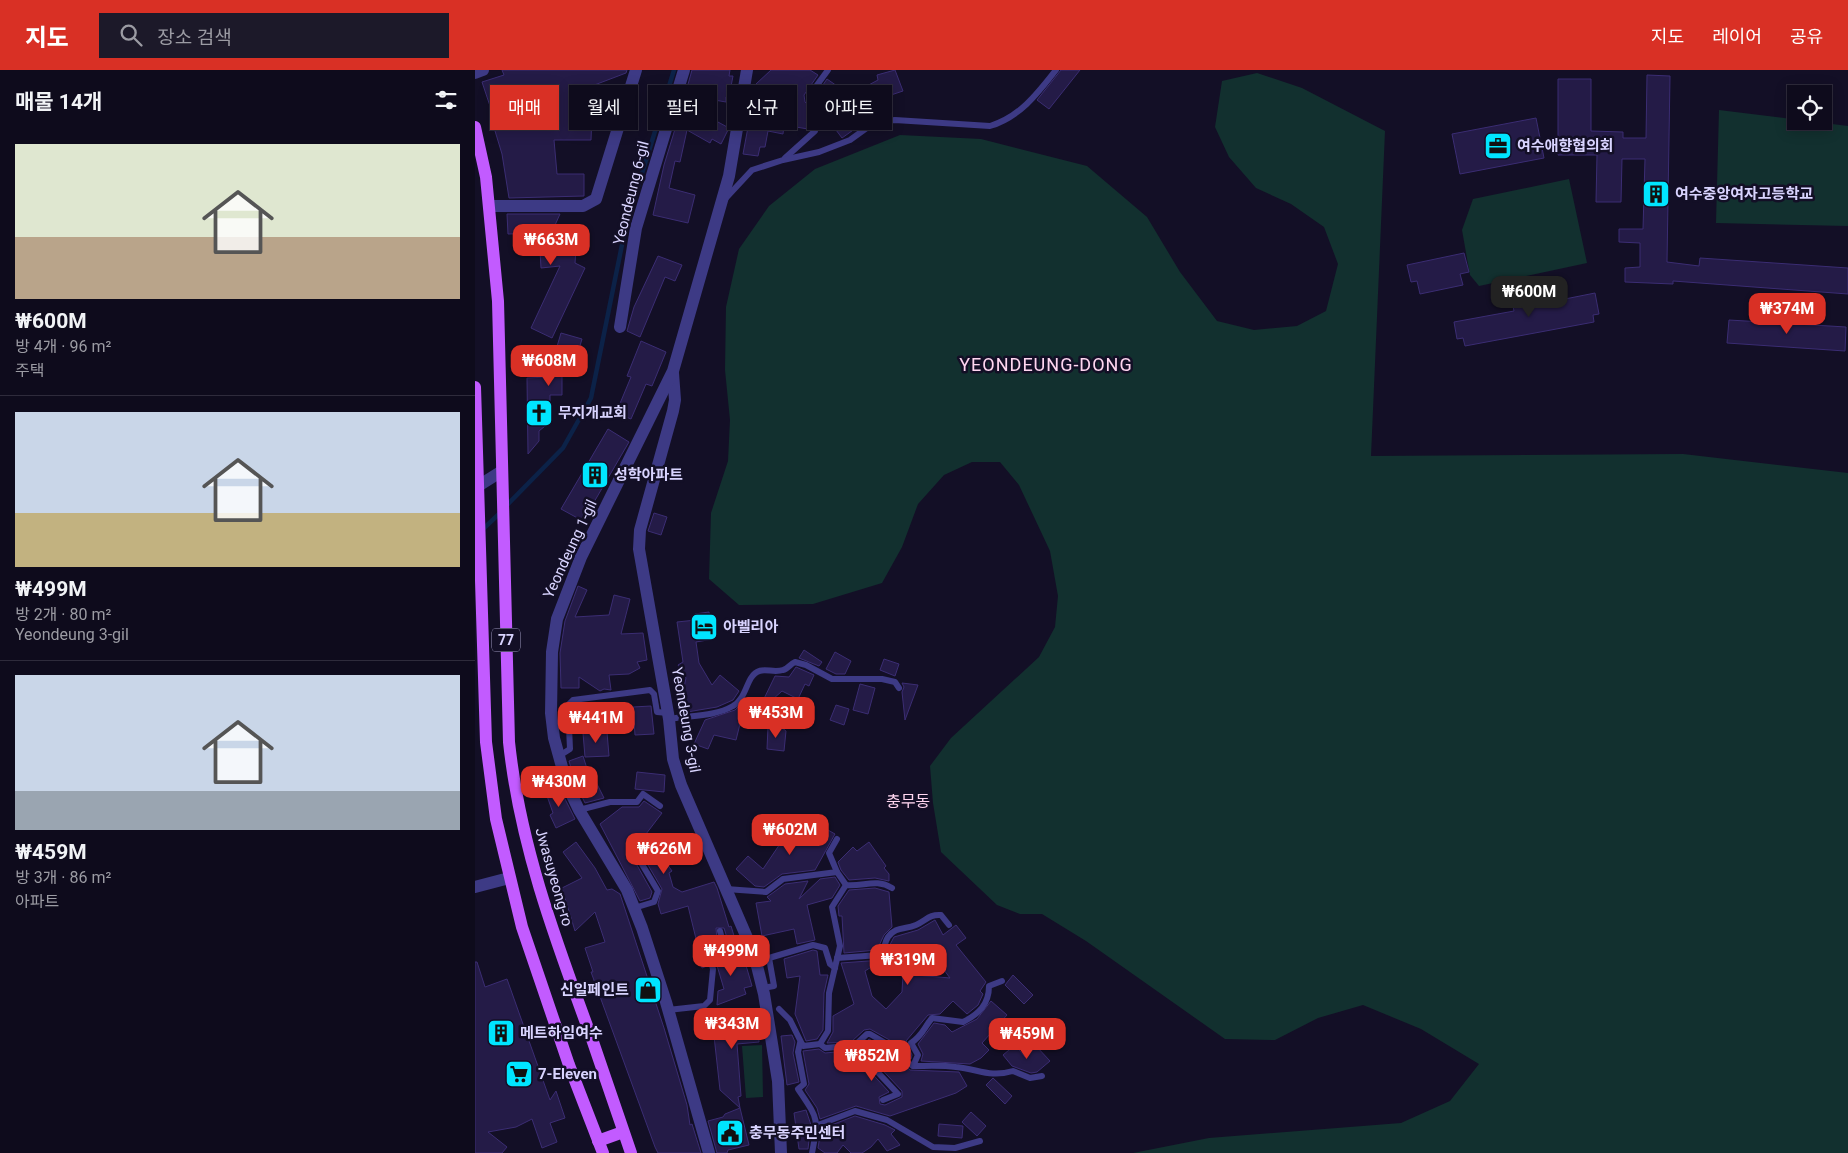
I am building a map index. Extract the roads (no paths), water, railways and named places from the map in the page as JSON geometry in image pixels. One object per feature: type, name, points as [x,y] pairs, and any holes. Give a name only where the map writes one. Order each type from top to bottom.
[{"type":"main road","points":[[475,127],[490,206],[498,300],[502,471]]},
{"type":"main road","points":[[475,387],[478,561]]},
{"type":"main road","name":"Jwasuyeong-ro","points":[[502,471],[509,742],[512,776],[534,872],[549,921],[631,1153]]},
{"type":"main road","name":"77","points":[[478,561],[489,777],[509,878],[541,985],[601,1147]]},
{"type":"main road","points":[[489,777],[512,776]]},
{"type":"main road","points":[[601,1147],[623,1132]]},
{"type":"street","points":[[475,73],[483,70]]},
{"type":"street","name":"Yeondeung 6-gil","points":[[490,206],[583,206],[596,199],[636,70]]},
{"type":"street","name":"Yeondeung 6-gil","points":[[620,327],[636,228],[684,70]]},
{"type":"street","name":"Yeondeung 1-gil","points":[[709,1153],[668,1010],[634,908],[627,890],[579,810],[567,785],[559,756],[551,713],[552,652],[557,619],[581,557],[673,371],[729,176],[747,70]]},
{"type":"street","name":"Yeondeung 3-gil","points":[[673,371],[675,400],[639,540],[640,563],[668,716],[673,759],[681,785],[755,954],[763,988],[778,1081],[781,1153]]},
{"type":"street","points":[[477,487],[502,471]]},
{"type":"street","points":[[475,887],[509,878]]},
{"type":"lane","points":[[783,160],[815,131],[815,105],[809,100],[809,96],[828,70]]},
{"type":"lane","points":[[721,203],[748,173],[783,160],[819,152],[850,140],[875,122],[895,120],[991,126],[997,124],[1031,102],[1056,70]]},
{"type":"lane","points":[[559,756],[570,749],[568,705],[573,700],[649,690],[654,694],[657,712],[668,716],[713,714],[737,704],[751,683],[751,678],[758,671],[764,669],[781,671],[795,662],[806,665],[832,679],[882,678],[895,682],[899,688]]},
{"type":"lane","points":[[579,810],[610,802],[637,802],[643,794],[660,806]]},
{"type":"lane","points":[[837,839],[829,853],[837,872],[846,885]]},
{"type":"lane","points":[[634,908],[653,902],[657,891],[637,856]]},
{"type":"lane","points":[[726,889],[767,892],[783,879],[837,872]]},
{"type":"lane","points":[[846,885],[875,882],[884,883],[892,888]]},
{"type":"lane","points":[[800,1043],[803,1046],[820,1044],[825,1040],[828,1031],[829,993],[840,946],[832,907],[846,885]]},
{"type":"lane","points":[[837,958],[880,955],[887,938],[895,931],[903,927],[917,925],[931,915],[941,915],[949,925]]},
{"type":"lane","points":[[668,1010],[704,1006],[711,1000],[713,969],[707,949],[723,943],[720,931]]},
{"type":"lane","points":[[763,988],[774,986],[768,961],[769,958],[813,945],[825,948],[830,964],[835,968]]},
{"type":"lane","points":[[913,1066],[918,1055],[911,1043],[922,1035],[925,1026],[932,1018],[963,1022],[967,1020],[982,1010],[989,996],[989,986],[1003,981]]},
{"type":"lane","points":[[779,1009],[789,1020],[800,1043],[799,1052],[804,1084],[798,1089],[814,1111],[817,1125],[812,1153]]},
{"type":"lane","points":[[820,1044],[825,1048],[853,1047],[867,1034],[870,1034],[899,1051],[908,1063],[913,1066],[954,1066],[995,1075],[1005,1075],[1013,1071],[1030,1078],[1042,1076]]},
{"type":"lane","points":[[853,1047],[898,1094],[883,1100]]},
{"type":"lane","points":[[817,1125],[855,1111],[887,1120],[933,1147],[955,1148],[980,1141]]},
{"type":"lane","points":[[781,1153],[788,1153]]},
{"type":"waterway","points":[[505,507],[563,448],[591,398],[626,225],[674,70]]},
{"type":"waterway","points":[[482,530],[500,513]]},
{"type":"place","name":"여수애향협의회","points":[[1498,146]]},
{"type":"place","name":"여수중앙여자고등학교","points":[[1656,194]]},
{"type":"place","name":"무지개교회","points":[[539,413]]},
{"type":"place","name":"성학아파트","points":[[595,475]]},
{"type":"place","name":"아벨리아","points":[[704,627]]},
{"type":"place","name":"신일페인트","points":[[648,990]]},
{"type":"place","name":"메트하임여수","points":[[501,1033]]},
{"type":"place","name":"7-Eleven","points":[[519,1074]]},
{"type":"place","name":"충무동주민센터","points":[[730,1133]]},
{"type":"district","name":"YEONDEUNG-DONG","points":[[1046,364]]},
{"type":"district","name":"충무동","points":[[908,801]]}]
